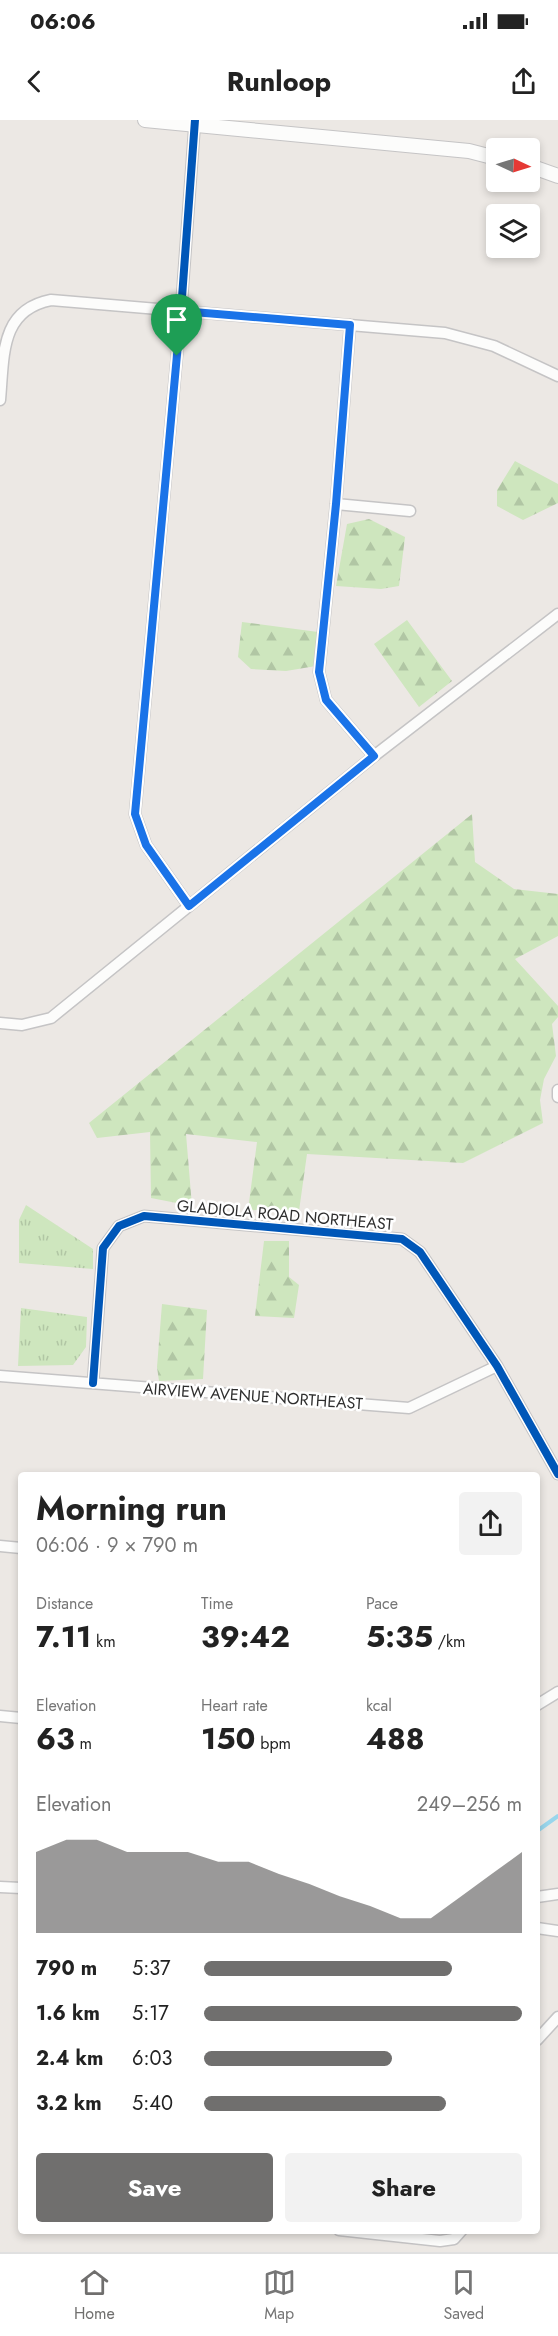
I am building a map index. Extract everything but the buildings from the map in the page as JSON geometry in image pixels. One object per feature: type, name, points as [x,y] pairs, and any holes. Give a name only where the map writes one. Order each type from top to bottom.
[{"type":"street","points":[[145,120],[469,151],[486,155]]},
{"type":"street","points":[[189,906],[146,845],[135,814],[181,311],[195,123]]},
{"type":"street","points":[[540,170],[558,176]]},
{"type":"street","points":[[0,400],[5,334],[16,314],[34,303],[51,300],[445,333],[494,346],[558,376]]},
{"type":"street","points":[[350,325],[336,504],[319,672],[326,700],[374,756]]},
{"type":"street","points":[[336,504],[410,511]]},
{"type":"street","points":[[0,1023],[22,1025],[51,1018],[374,756],[556,618]]},
{"type":"street","points":[[558,1090],[558,1097]]},
{"type":"street","name":"GLADIOLA ROAD NORTHEAST","points":[[93,1383],[104,1248],[119,1226],[144,1216],[402,1239],[420,1252],[497,1366],[558,1474]]},
{"type":"street","name":"AIRVIEW AVENUE NORTHEAST","points":[[0,1376],[409,1408],[497,1366]]},
{"type":"street","points":[[0,1546],[18,1548]]},
{"type":"street","points":[[540,1703],[558,1692]]},
{"type":"street","points":[[0,1716],[18,1718]]},
{"type":"street","points":[[0,1887],[18,1888]]},
{"type":"street","points":[[540,1897],[558,1894]]},
{"type":"street","points":[[540,1928],[558,1931]]},
{"type":"street","points":[[540,2037],[558,2017]]},
{"type":"street","points":[[376,2234],[440,2241],[454,2239],[458,2234]]},
{"type":"green space","points":[[515,461],[558,484],[558,503],[523,520],[497,506],[497,490]]},
{"type":"green space","points":[[369,519],[405,537],[399,586],[381,589],[336,586],[347,524]]},
{"type":"green space","points":[[407,620],[452,681],[419,707],[374,644]]},
{"type":"green space","points":[[242,622],[318,632],[316,666],[286,671],[251,669],[238,657]]},
{"type":"green space","points":[[472,814],[475,862],[514,889],[558,894],[558,936],[515,959],[558,1006],[558,1017],[552,1024],[556,1056],[544,1079],[540,1100],[543,1123],[463,1163],[307,1154],[299,1211],[248,1210],[257,1142],[186,1134],[192,1206],[151,1198],[150,1132],[97,1138],[89,1123]]},
{"type":"green space","points":[[26,1205],[93,1249],[93,1269],[19,1263],[19,1220]]},
{"type":"green space","points":[[264,1241],[289,1241],[289,1277],[299,1285],[294,1318],[255,1316]]},
{"type":"green space","points":[[162,1304],[207,1310],[203,1379],[159,1381],[157,1367]]},
{"type":"green space","points":[[21,1308],[87,1317],[86,1347],[73,1365],[18,1366]]},
{"type":"waterway","points":[[540,1829],[558,1816]]},
{"type":"cycle path","points":[[189,906],[146,845],[135,814],[181,311],[195,120]]},
{"type":"cycle path","points":[[93,1383],[103,1248],[119,1226],[144,1216],[402,1239],[420,1252],[497,1366],[558,1474]]},
{"type":"route","points":[[181,311],[350,325],[336,504],[319,672],[326,700],[374,756],[189,906],[146,845],[135,814],[177,356],[181,311]]}]
